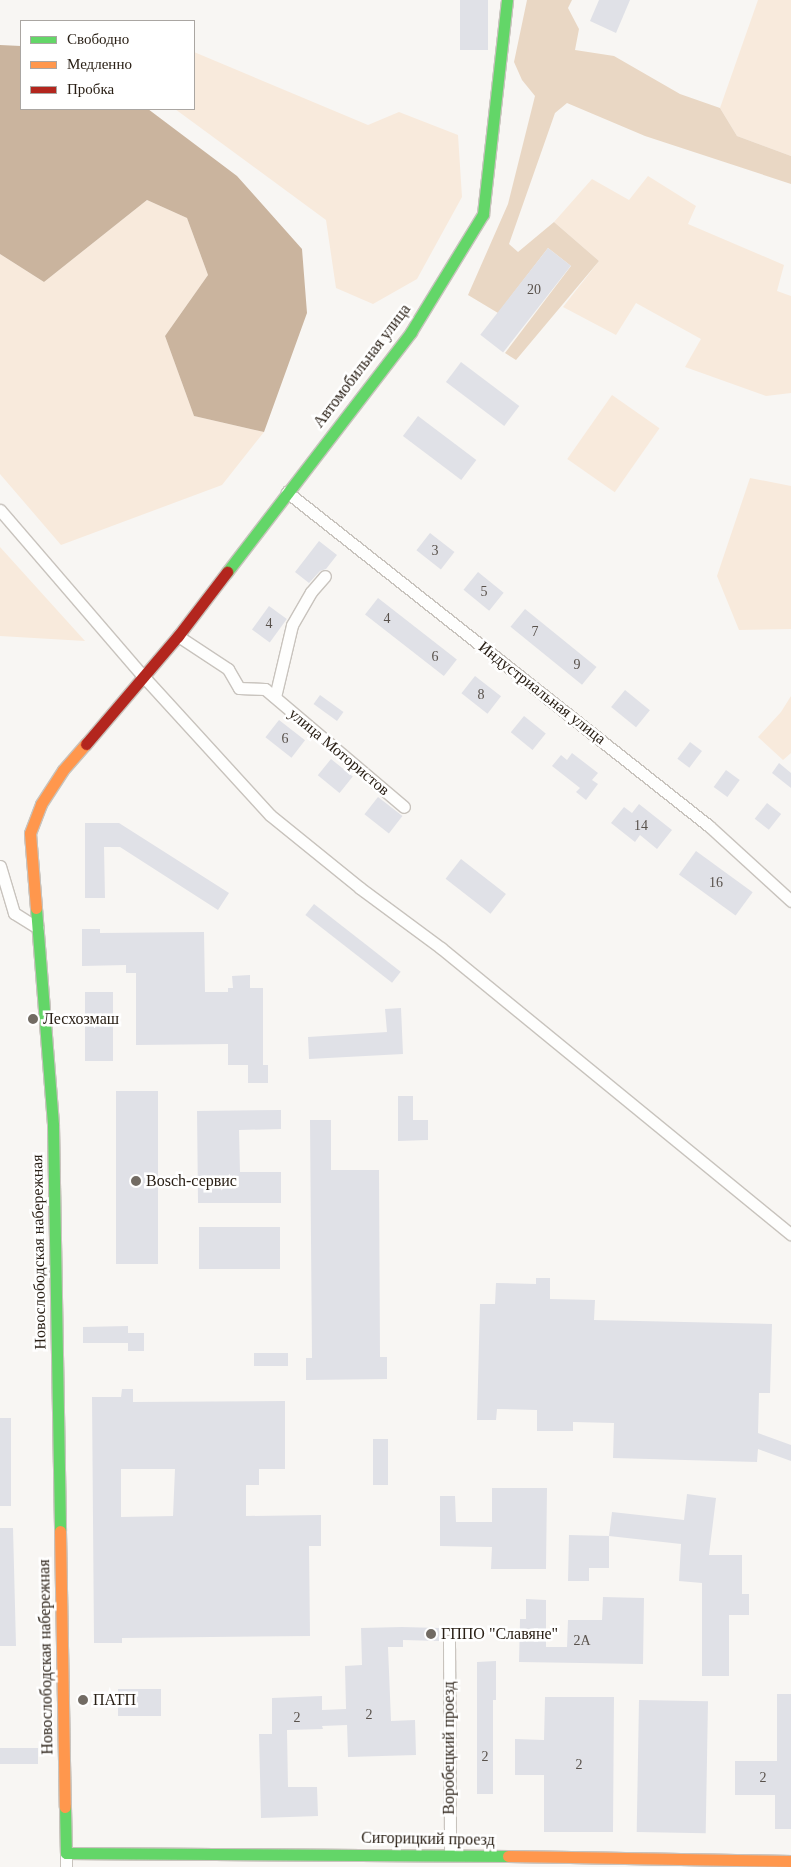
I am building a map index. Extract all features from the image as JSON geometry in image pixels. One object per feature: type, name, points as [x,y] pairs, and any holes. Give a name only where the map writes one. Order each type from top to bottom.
[{"type":"street","name":"Автомобильная улица","points":[[142,676],[178,636],[286,492],[411,332],[482,214],[507,0]]},
{"type":"street","name":"Индустриальная улица","points":[[286,492],[709,826],[791,900]]},
{"type":"street","points":[[0,510],[142,676],[270,815],[360,888],[448,954],[791,1234]]},
{"type":"street","name":"улица Мотористов","points":[[275,697],[292,625],[311,592],[325,576]]},
{"type":"street","name":"улица Мотористов","points":[[178,636],[228,668],[239,688],[265,689],[404,807]]},
{"type":"street","name":"Новослободская набережная","points":[[66,1867],[53,1126],[30,833],[41,804],[63,770],[142,676]]},
{"type":"street","points":[[0,866],[14,913],[38,928]]},
{"type":"street","name":"Воробецкий проезд","points":[[449,1641],[450,1855]]},
{"type":"street","name":"Сигорицкий проезд","points":[[66,1853],[450,1855],[791,1861]]},
{"type":"shaded area","points":[[527,0],[572,0],[568,8],[579,29],[575,50],[614,56],[680,94],[720,108],[737,136],[791,156],[791,184],[645,136],[567,103],[555,113],[509,244],[518,252],[554,222],[599,261],[516,360],[505,353],[571,266],[548,248],[498,313],[468,295],[508,204],[535,96],[522,80],[514,62]]},
{"type":"shaded area","points":[[758,0],[791,0],[791,156],[737,136],[720,108]]},
{"type":"shaded area","points":[[0,45],[20,46],[20,110],[149,110],[237,176],[302,249],[307,313],[264,432],[194,416],[165,336],[208,275],[187,218],[147,200],[44,282],[0,254]]},
{"type":"shaded area","points":[[195,52],[368,125],[399,112],[458,135],[462,197],[417,279],[373,304],[336,288],[326,220],[176,110],[195,110]]},
{"type":"shaded area","points":[[648,176],[696,206],[688,224],[784,265],[777,291],[791,296],[791,393],[766,396],[685,367],[701,339],[636,303],[616,335],[563,307],[599,261],[554,222],[592,179],[629,200]]},
{"type":"shaded area","points":[[147,200],[187,218],[208,275],[165,336],[194,416],[264,432],[222,485],[61,545],[0,474],[0,254],[44,282]]},
{"type":"shaded area","points":[[612,395],[660,428],[615,492],[567,459]]},
{"type":"shaded area","points":[[750,478],[791,486],[791,629],[739,630],[717,576]]},
{"type":"shaded area","points":[[0,547],[85,641],[0,636]]},
{"type":"shaded area","points":[[791,696],[791,753],[783,760],[758,737],[781,712]]},
{"type":"building","points":[[460,0],[488,0],[488,50],[460,50]]},
{"type":"building","points":[[599,0],[630,0],[616,33],[590,21]]},
{"type":"building","points":[[548,248],[571,266],[503,353],[480,335]]},
{"type":"building","points":[[461,362],[519,406],[504,426],[446,382]]},
{"type":"building","points":[[418,416],[476,460],[461,480],[403,436]]},
{"type":"building","points":[[430,533],[454,552],[441,569],[416,550]]},
{"type":"building","points":[[319,541],[337,555],[326,569],[320,571],[309,583],[295,572]]},
{"type":"building","points":[[478,572],[504,593],[489,611],[464,590]]},
{"type":"building","points":[[378,598],[457,660],[444,676],[365,615]]},
{"type":"building","points":[[269,606],[287,619],[270,642],[252,629]]},
{"type":"building","points":[[525,609],[596,667],[582,685],[511,627]]},
{"type":"building","points":[[475,676],[501,696],[487,714],[461,693]]},
{"type":"building","points":[[625,690],[650,710],[636,727],[611,707]]},
{"type":"building","points":[[320,695],[343,712],[337,721],[314,704]]},
{"type":"building","points":[[524,716],[546,734],[533,750],[511,732]]},
{"type":"building","points":[[279,720],[305,740],[291,758],[265,737]]},
{"type":"building","points":[[690,742],[702,751],[689,768],[677,759]]},
{"type":"building","points":[[572,753],[598,773],[592,780],[598,784],[586,800],[576,792],[580,788],[552,766],[561,755],[567,760]]},
{"type":"building","points":[[331,759],[353,777],[340,793],[318,775]]},
{"type":"building","points":[[779,763],[791,773],[791,788],[772,773]]},
{"type":"building","points":[[726,770],[740,780],[727,797],[714,787]]},
{"type":"building","points":[[378,797],[402,816],[389,833],[364,814]]},
{"type":"building","points":[[767,803],[781,814],[769,830],[755,819]]},
{"type":"building","points":[[639,804],[672,830],[657,849],[640,835],[635,842],[611,823],[624,807],[632,813]]},
{"type":"building","points":[[85,823],[119,823],[229,893],[218,910],[120,847],[104,847],[105,898],[85,898]]},
{"type":"building","points":[[696,851],[753,892],[736,916],[679,874]]},
{"type":"building","points":[[461,859],[506,894],[491,914],[446,879]]},
{"type":"building","points":[[314,904],[401,972],[392,983],[305,915]]},
{"type":"building","points":[[82,929],[100,929],[100,933],[204,932],[205,992],[228,992],[228,988],[233,988],[232,976],[250,975],[250,988],[263,988],[263,1065],[268,1065],[268,1083],[248,1083],[248,1065],[228,1065],[228,1044],[136,1045],[136,973],[126,973],[126,965],[82,966]]},
{"type":"building","points":[[85,992],[113,992],[113,1061],[85,1061]]},
{"type":"building","points":[[401,1008],[403,1054],[309,1059],[308,1037],[387,1032],[385,1009]]},
{"type":"building","points":[[116,1091],[158,1091],[158,1264],[116,1264]]},
{"type":"building","points":[[398,1096],[413,1096],[413,1120],[428,1120],[428,1140],[398,1141]]},
{"type":"building","points":[[281,1110],[281,1129],[239,1130],[240,1172],[281,1172],[281,1203],[198,1203],[197,1111]]},
{"type":"building","points":[[310,1120],[331,1120],[331,1170],[379,1170],[380,1357],[387,1357],[387,1379],[306,1380],[306,1358],[312,1358]]},
{"type":"building","points":[[199,1227],[280,1227],[280,1269],[199,1269]]},
{"type":"building","points":[[536,1278],[550,1278],[550,1299],[595,1300],[594,1320],[772,1324],[770,1393],[759,1393],[758,1433],[791,1445],[791,1461],[758,1449],[757,1462],[613,1458],[614,1423],[573,1422],[573,1431],[537,1431],[537,1410],[497,1409],[496,1420],[477,1420],[480,1304],[495,1304],[496,1283],[536,1284]]},
{"type":"building","points":[[128,1326],[128,1333],[144,1333],[144,1351],[128,1351],[128,1343],[83,1343],[83,1327]]},
{"type":"building","points":[[254,1353],[288,1353],[288,1366],[254,1366]]},
{"type":"building","points":[[122,1389],[133,1389],[133,1402],[285,1401],[285,1469],[259,1469],[259,1485],[246,1485],[246,1516],[321,1515],[321,1546],[309,1546],[310,1636],[122,1638],[122,1643],[94,1643],[92,1397],[121,1397]],"holes":[[[121,1469],[175,1469],[173,1516],[121,1517]]]},
{"type":"building","points":[[0,1418],[11,1418],[11,1506],[0,1506]]},
{"type":"building","points":[[373,1439],[388,1439],[388,1485],[373,1485]]},
{"type":"building","points":[[492,1488],[547,1488],[546,1569],[491,1569],[492,1547],[440,1546],[440,1496],[455,1496],[456,1522],[492,1522]]},
{"type":"building","points":[[687,1494],[716,1498],[709,1555],[742,1555],[742,1594],[749,1594],[749,1615],[729,1615],[729,1676],[702,1676],[702,1583],[679,1581],[681,1544],[609,1536],[612,1512],[684,1520]]},
{"type":"building","points":[[0,1528],[13,1528],[16,1646],[0,1646]]},
{"type":"building","points":[[569,1535],[609,1536],[609,1568],[589,1568],[589,1581],[568,1581]]},
{"type":"building","points":[[603,1597],[644,1598],[643,1664],[519,1662],[520,1619],[526,1619],[526,1599],[546,1600],[546,1647],[567,1647],[568,1620],[602,1620]]},
{"type":"building","points":[[361,1628],[439,1628],[439,1641],[403,1640],[403,1647],[388,1647],[391,1721],[415,1720],[416,1755],[348,1757],[347,1725],[322,1726],[323,1729],[287,1730],[288,1787],[317,1787],[318,1816],[261,1818],[259,1734],[272,1734],[272,1698],[322,1696],[322,1710],[346,1709],[345,1666],[362,1665]]},
{"type":"building","points":[[496,1661],[496,1700],[493,1700],[493,1794],[477,1794],[477,1662]]},
{"type":"building","points":[[118,1689],[161,1689],[161,1716],[118,1716]]},
{"type":"building","points":[[777,1694],[791,1694],[791,1829],[775,1829],[775,1795],[735,1795],[735,1761],[777,1761]]},
{"type":"building","points":[[545,1697],[614,1697],[613,1832],[544,1832],[544,1775],[515,1775],[515,1739],[544,1740]]},
{"type":"building","points":[[639,1700],[708,1701],[706,1833],[637,1832]]},
{"type":"building","points":[[0,1748],[38,1748],[38,1764],[0,1764]]},
{"type":"traffic: fast","points":[[227,572],[411,332],[483,214],[507,0]]},
{"type":"traffic: fast","points":[[36,908],[53,1125],[60,1531]]},
{"type":"traffic: fast","points":[[65,1807],[66,1853],[508,1856]]},
{"type":"traffic: slow","points":[[36,908],[30,833],[41,804],[63,770],[86,744]]},
{"type":"traffic: slow","points":[[60,1531],[65,1807]]},
{"type":"traffic: slow","points":[[508,1856],[791,1861]]},
{"type":"traffic: jam","points":[[86,744],[178,636],[227,572]]},
{"type":"place","name":"Лесхозмаш","points":[[33,1019]]},
{"type":"place","name":"Bosch-сервис","points":[[136,1181]]},
{"type":"place","name":"ГППО \"Славяне\"","points":[[431,1634]]},
{"type":"place","name":"ПАТП","points":[[83,1700]]}]
